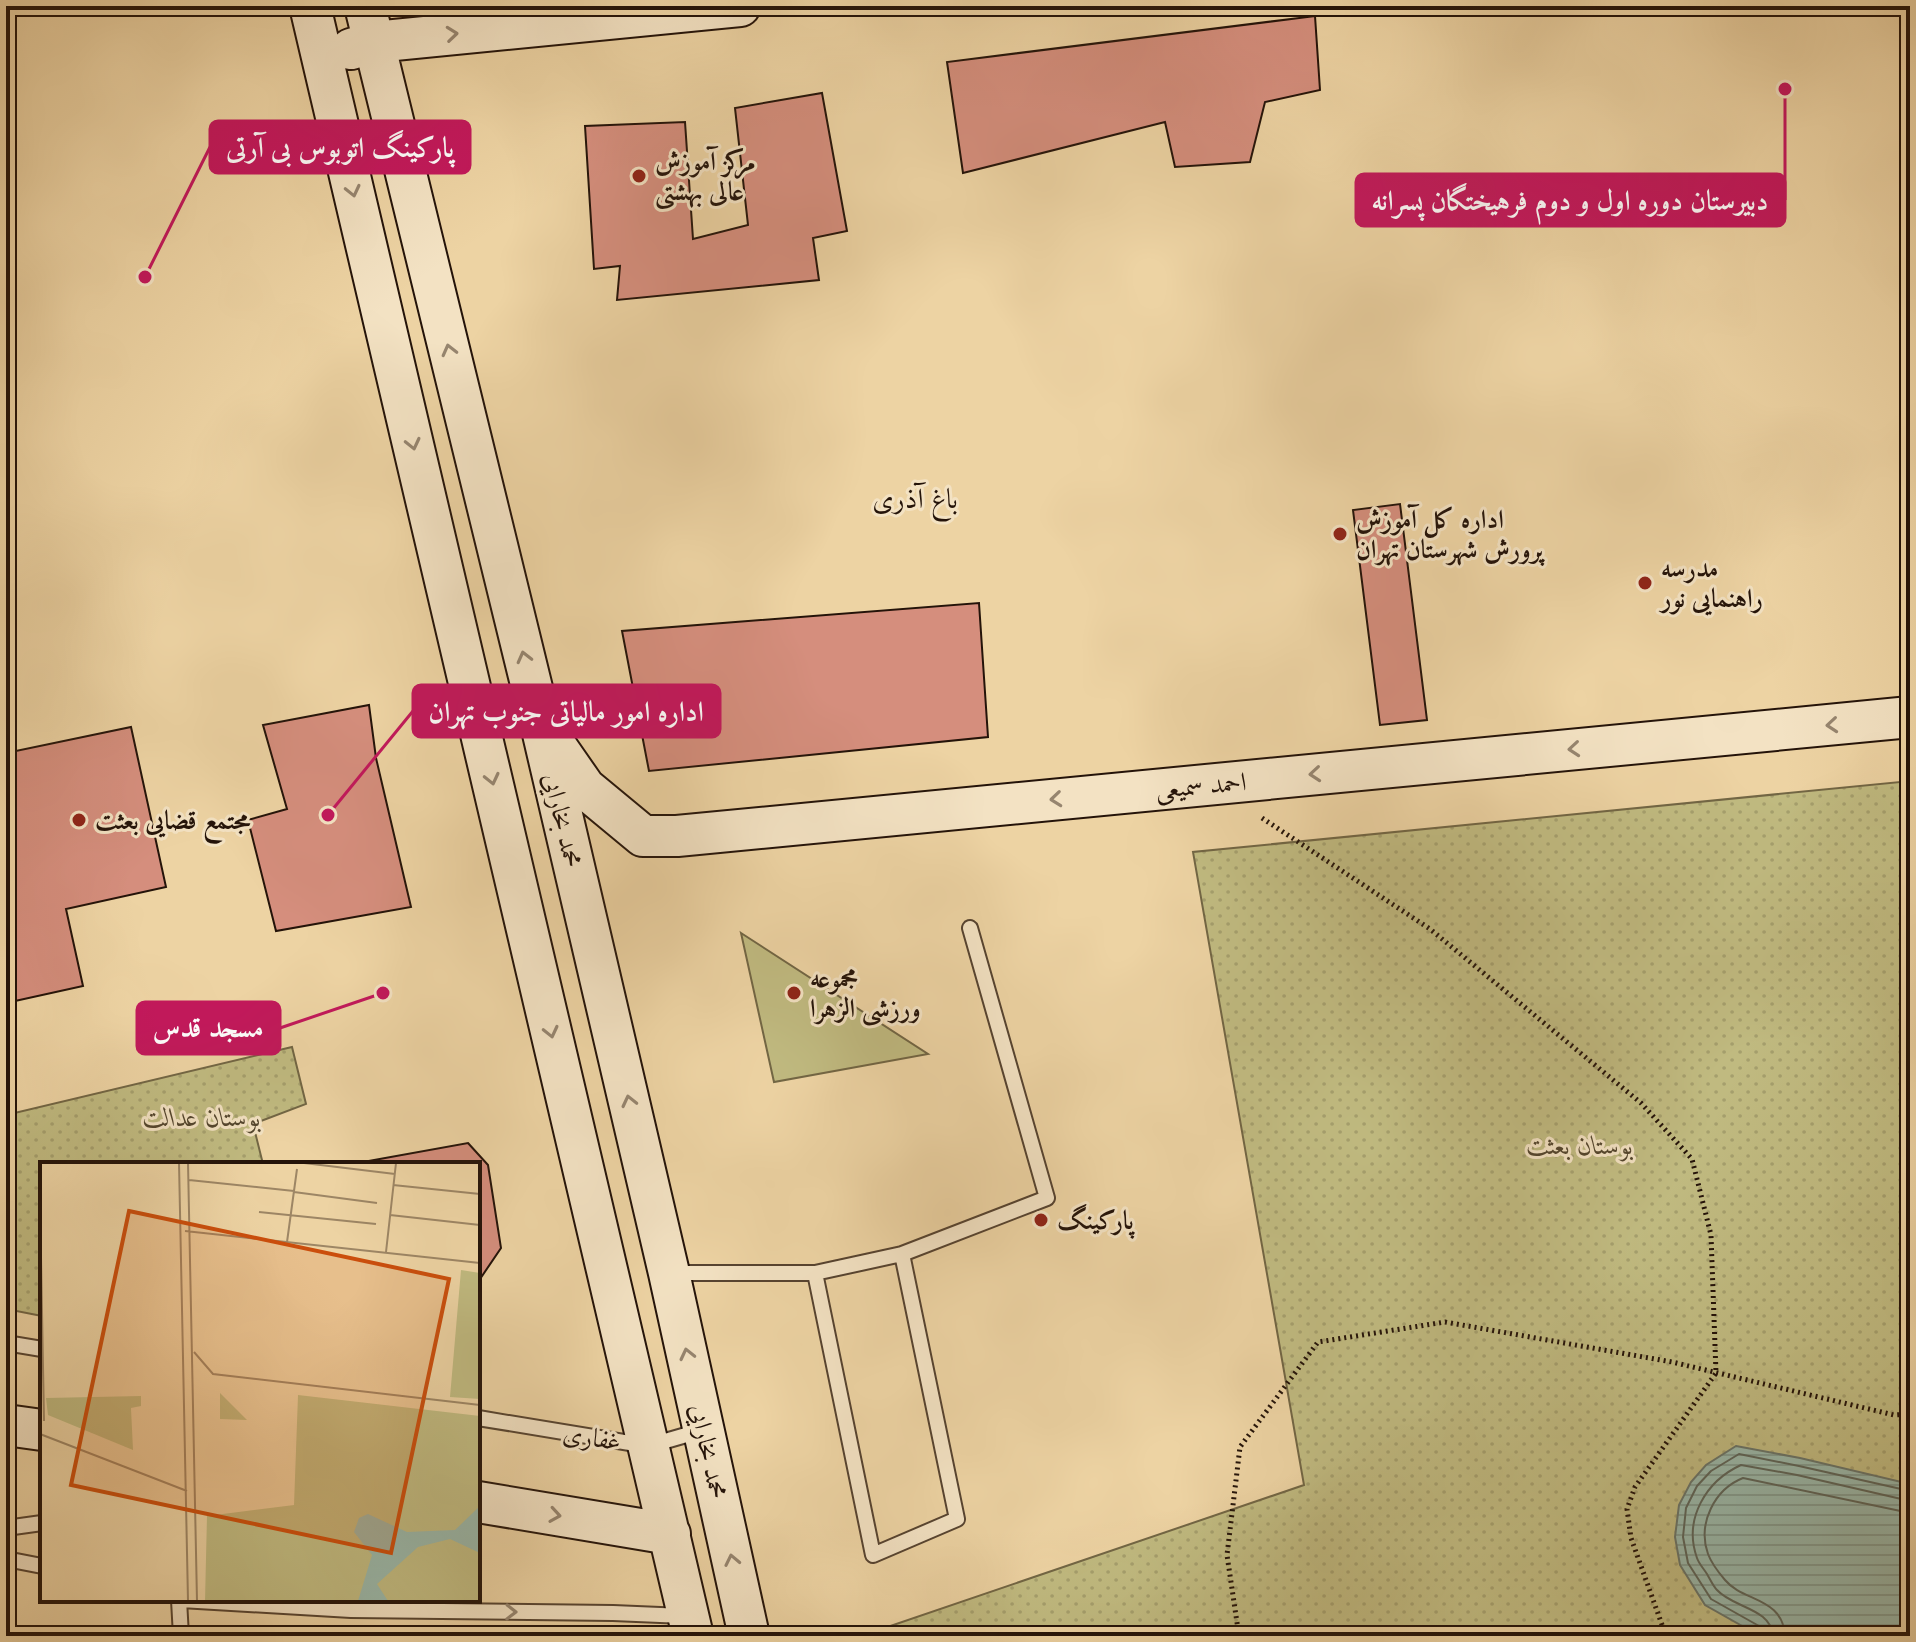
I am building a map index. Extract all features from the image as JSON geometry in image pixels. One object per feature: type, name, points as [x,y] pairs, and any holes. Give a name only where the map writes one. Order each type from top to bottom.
[{"type":"main road","points":[[310,6],[691,1626]]},
{"type":"main road","points":[[322,57],[370,24],[740,6]]},
{"type":"main road","name":"محمد بخارایی","points":[[370,24],[541,725],[669,1273],[749,1636]]},
{"type":"main road","name":"احمد سمیعی","points":[[541,725],[585,788],[643,836],[677,836],[1910,717]]},
{"type":"main road","points":[[6,1425],[40,1430]]},
{"type":"main road","points":[[670,1534],[708,1449]]},
{"type":"main road","points":[[480,1502],[670,1534]]},
{"type":"lane","points":[[669,1273],[815,1273],[902,1254],[1047,1198],[970,928]]},
{"type":"lane","points":[[815,1273],[873,1555],[957,1519],[902,1254]]},
{"type":"lane","points":[[6,1343],[40,1349]]},
{"type":"lane","name":"غفاری","points":[[480,1418],[648,1446],[708,1449]]},
{"type":"lane","points":[[6,1528],[40,1523]]},
{"type":"lane","points":[[6,1559],[40,1566]]},
{"type":"lane","points":[[180,1602],[181,1636]]},
{"type":"lane","points":[[214,1602],[351,1610],[613,1613],[691,1626]]},
{"type":"path","points":[[1211,784],[1430,929],[1641,1103],[1692,1159],[1711,1235],[1716,1373],[1635,1487],[1627,1509],[1631,1538],[1666,1636]]},
{"type":"path","points":[[1239,1636],[1227,1555],[1240,1447],[1318,1342],[1445,1322],[1672,1362],[1894,1415],[1910,1414]]},
{"type":"green space","name":"بوستان بعثت","points":[[1910,781],[1910,1636],[861,1636],[1304,1485],[1193,852]]},
{"type":"green space","name":"مجموعه ورزشی الزهرا","points":[[741,933],[928,1054],[774,1082]]},
{"type":"green space","name":"بوستان عدالت","points":[[292,1047],[306,1104],[253,1124],[262,1162],[40,1162],[40,1316],[6,1309],[6,1115]]},
{"type":"water","points":[[1736,1446],[1910,1484],[1910,1636],[1760,1636],[1705,1605],[1680,1565],[1675,1537],[1679,1505],[1691,1482],[1706,1465]]},
{"type":"building","points":[[1315,16],[1320,90],[1265,102],[1250,162],[1175,167],[1165,122],[963,173],[947,62]]},
{"type":"building","name":"مرکز آموزش عالی بهشتی","points":[[822,93],[847,231],[813,238],[819,280],[617,300],[620,266],[594,269],[585,126],[685,122],[693,239],[748,225],[735,108]]},
{"type":"building","points":[[1400,504],[1427,720],[1380,725],[1353,510]]},
{"type":"building","points":[[979,603],[988,737],[649,771],[622,631]]},
{"type":"building","points":[[369,705],[376,758],[411,907],[276,931],[248,820],[287,809],[263,725]]},
{"type":"building","name":"مجتمع قضایی بعثت","points":[[131,727],[166,887],[66,909],[83,986],[6,1003],[6,753]]},
{"type":"building","points":[[468,1143],[488,1165],[501,1248],[480,1279],[480,1162],[363,1162]]},
{"type":"place","name":"دبیرستان دوره اول و دوم فرهیختگان پسرانه","points":[[1785,89]]},
{"type":"place","name":"مرکز آموزش عالی بهشتی","points":[[639,176]]},
{"type":"place","name":"پارکینگ اتوبوس بی آرتی","points":[[145,277]]},
{"type":"place","name":"اداره کل آموزش پرورش شهرستان تهران","points":[[1340,534]]},
{"type":"place","name":"مدرسه راهنمایی نور","points":[[1645,583]]},
{"type":"place","name":"اداره امور مالیاتی جنوب تهران","points":[[328,815]]},
{"type":"place","name":"مجتمع قضایی بعثت","points":[[79,820]]},
{"type":"place","name":"مسجد قدس","points":[[383,993]]},
{"type":"place","name":"مجموعه ورزشی الزهرا","points":[[794,993]]},
{"type":"place","name":"پارکینگ","points":[[1041,1220]]},
{"type":"district","name":"باغ آذری","points":[[915,498]]}]
